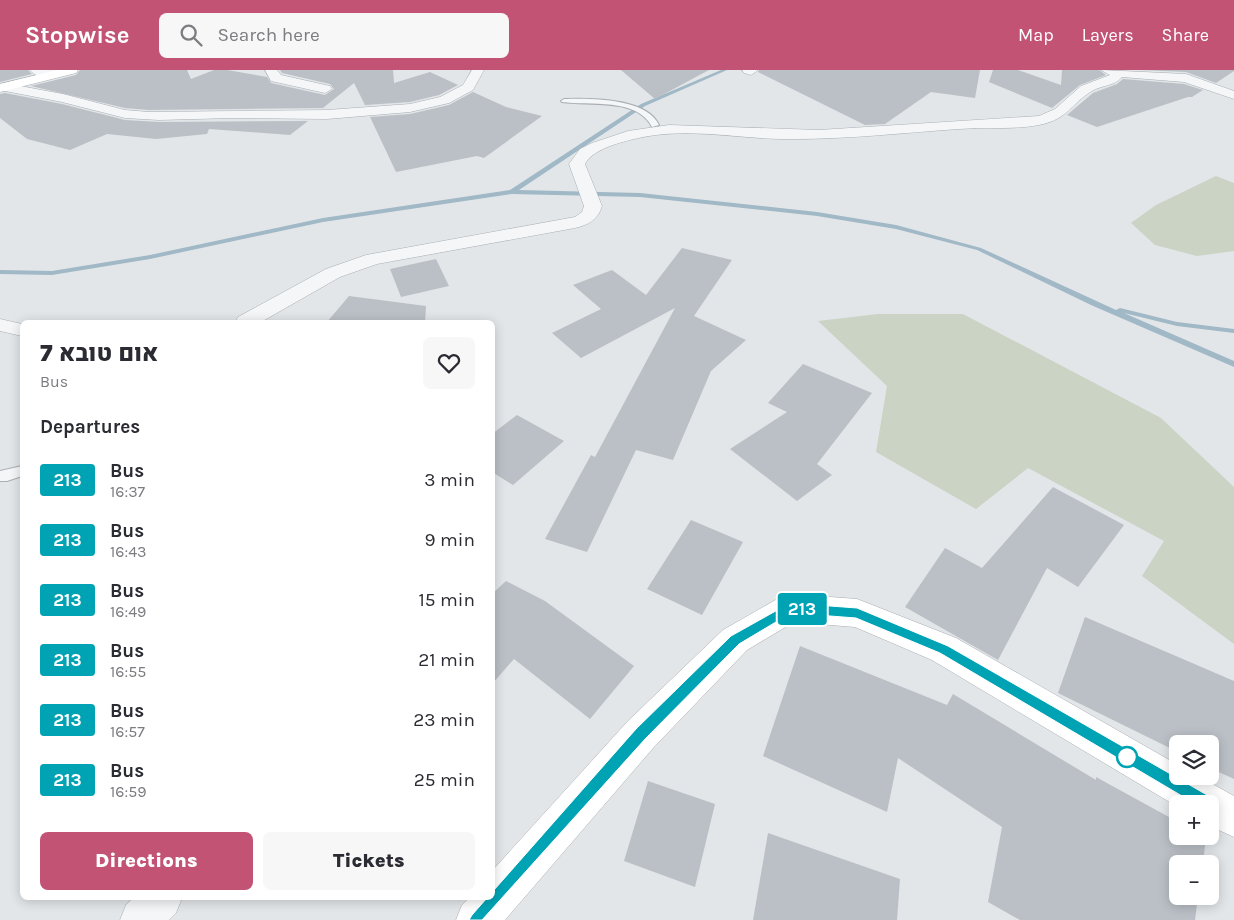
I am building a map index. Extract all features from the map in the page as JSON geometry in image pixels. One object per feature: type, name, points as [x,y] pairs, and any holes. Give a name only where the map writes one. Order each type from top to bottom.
[{"type":"street","points":[[36,70],[43,74],[58,73]]},
{"type":"street","points":[[2,87],[72,70]]},
{"type":"street","points":[[271,70],[276,78],[325,89]]},
{"type":"street","points":[[2,87],[63,98],[125,114],[149,116],[353,115],[437,102],[455,97],[472,86],[478,77],[478,70]]},
{"type":"street","points":[[1111,72],[1186,78],[1234,95]]},
{"type":"street","points":[[250,320],[333,273],[373,259],[584,220],[589,216],[592,206],[577,164],[582,155],[588,150],[613,140],[657,129],[679,127],[772,134],[851,133],[978,123],[1015,124],[1053,117],[1086,89],[1114,79],[1117,76],[1111,72]]},
{"type":"street","points":[[0,325],[20,330]]},
{"type":"street","points":[[495,900],[641,734],[674,700],[735,640],[790,608],[857,613],[944,649],[1195,795]]},
{"type":"street","points":[[1219,809],[1234,818]]},
{"type":"street","points":[[141,920],[158,900]]},
{"type":"street","points":[[477,920],[495,900]]},
{"type":"lane","points":[[564,101],[614,104],[641,110],[650,116],[656,125]]},
{"type":"lane","points":[[0,476],[20,472]]},
{"type":"green space","points":[[1216,176],[1234,183],[1234,251],[1197,256],[1155,245],[1131,223],[1156,205]]},
{"type":"green space","points":[[878,314],[963,314],[1161,418],[1234,487],[1234,644],[1142,576],[1164,541],[1028,468],[976,509],[876,452],[887,386],[818,321]]},
{"type":"building","points":[[0,70],[28,70],[32,74],[0,82]]},
{"type":"building","points":[[80,70],[187,70],[191,79],[214,70],[227,70],[267,77],[271,83],[325,95],[334,89],[330,84],[282,73],[280,70],[393,70],[394,83],[430,72],[458,85],[439,95],[410,102],[365,105],[354,83],[323,108],[149,110],[125,108],[31,86],[76,75]]},
{"type":"building","points":[[621,70],[709,70],[655,99]]},
{"type":"building","points":[[759,70],[980,70],[975,98],[931,92],[885,124],[865,125],[758,72]]},
{"type":"building","points":[[993,70],[1018,70],[1061,85],[1062,70],[1099,70],[1106,75],[1080,85],[1052,108],[989,82]]},
{"type":"building","points":[[1141,70],[1234,71],[1216,83],[1186,72]]},
{"type":"building","points":[[1123,79],[1184,84],[1203,90],[1192,97],[1097,127],[1067,115],[1093,93],[1117,84]]},
{"type":"building","points":[[473,92],[506,107],[542,116],[484,158],[477,156],[396,172],[370,117],[410,114],[449,105]]},
{"type":"building","points":[[5,93],[62,104],[125,120],[159,122],[308,121],[290,135],[209,129],[207,134],[156,139],[107,134],[70,150],[27,139],[0,118],[0,94]]},
{"type":"building","points":[[682,248],[732,260],[694,316],[746,340],[711,371],[673,460],[636,450],[587,552],[545,539],[591,455],[595,457],[675,308],[581,358],[552,333],[601,309],[573,285],[612,270],[646,295]]},
{"type":"building","points":[[436,259],[449,286],[401,297],[390,269]]},
{"type":"building","points":[[349,296],[426,306],[425,320],[329,320]]},
{"type":"building","points":[[803,364],[872,393],[817,464],[832,475],[797,501],[730,449],[787,412],[768,403]]},
{"type":"building","points":[[517,415],[564,441],[513,485],[495,474],[495,432]]},
{"type":"building","points":[[1053,487],[1124,525],[1078,587],[1047,568],[998,660],[905,607],[945,548],[982,568]]},
{"type":"building","points":[[691,520],[743,542],[702,615],[647,589]]},
{"type":"building","points":[[506,581],[545,601],[634,666],[590,719],[514,659],[495,681],[495,591]]},
{"type":"building","points":[[1085,617],[1234,681],[1234,779],[1219,772],[1219,735],[1169,735],[1169,748],[1058,693]]},
{"type":"building","points":[[800,646],[947,705],[953,694],[1096,780],[1096,777],[1169,817],[1169,845],[1205,845],[1204,855],[1169,855],[1169,905],[1197,905],[1195,920],[1020,920],[988,902],[1002,827],[898,758],[887,812],[763,756]]},
{"type":"building","points":[[648,781],[715,804],[695,887],[624,861]]},
{"type":"building","points":[[768,833],[900,879],[897,920],[753,920]]},
{"type":"waterway","points":[[512,192],[643,105],[725,70]]},
{"type":"waterway","points":[[0,272],[52,273],[150,257],[323,220],[512,192]]},
{"type":"waterway","points":[[512,192],[640,195],[817,214],[896,227],[979,249],[1094,303],[1234,364]]},
{"type":"waterway","points":[[1120,310],[1177,324],[1234,331]]},
{"type":"bus line","name":"213","points":[[495,900],[641,734],[735,640],[790,608],[857,613],[944,649],[1193,795]]},
{"type":"bus line","name":"213","points":[[477,920],[495,900]]}]
